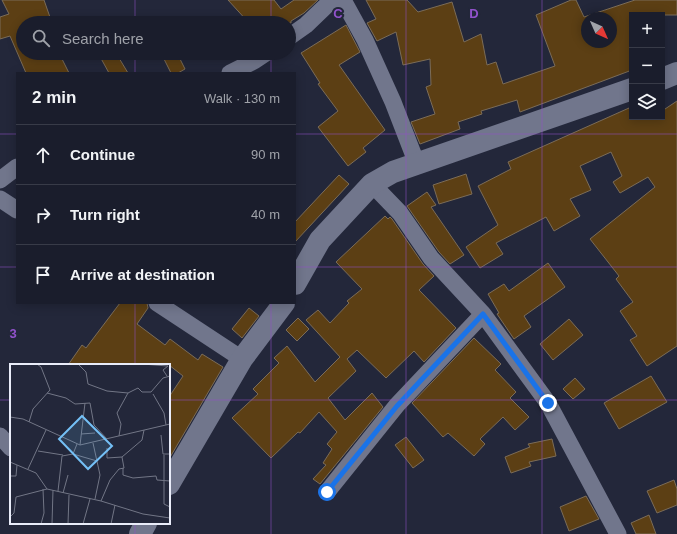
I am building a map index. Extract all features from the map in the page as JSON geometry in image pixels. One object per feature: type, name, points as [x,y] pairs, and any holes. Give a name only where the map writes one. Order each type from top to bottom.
[{"type":"street","points":[[296,32],[306,25],[332,0]]},
{"type":"street","points":[[343,0],[365,40],[393,102],[417,164]]},
{"type":"street","points":[[232,72],[253,60]]},
{"type":"street","points":[[665,78],[677,73]]},
{"type":"street","points":[[296,282],[320,240],[372,184],[393,172],[629,90]]},
{"type":"street","points":[[0,180],[16,168]]},
{"type":"street","points":[[372,184],[400,213],[431,258],[483,314],[548,403],[618,534]]},
{"type":"street","points":[[0,199],[16,209]]},
{"type":"street","points":[[159,304],[242,359]]},
{"type":"street","points":[[170,482],[242,359],[283,304]]},
{"type":"street","points":[[327,492],[397,406],[483,314]]},
{"type":"street","points":[[0,436],[10,447]]},
{"type":"street","points":[[140,534],[145,524]]},
{"type":"building","points":[[2,0],[44,0],[50,16],[16,16],[16,50],[10,36],[0,39],[0,17],[9,14]]},
{"type":"building","points":[[228,0],[274,0],[281,9],[294,0],[318,0],[304,13],[296,18],[296,16],[243,16]]},
{"type":"building","points":[[366,0],[407,0],[418,12],[452,2],[464,42],[481,34],[487,65],[496,62],[503,84],[555,66],[536,15],[571,0],[576,0],[582,12],[581,48],[617,48],[617,12],[599,12],[635,0],[677,0],[677,15],[665,15],[665,12],[629,12],[629,71],[520,112],[517,100],[481,111],[482,114],[458,122],[460,129],[420,144],[411,122],[435,114],[426,87],[431,85],[430,59],[403,65],[396,32],[377,41],[367,23],[376,19]]},
{"type":"building","points":[[346,25],[360,52],[339,65],[385,130],[363,148],[366,152],[348,166],[318,127],[338,111],[318,84],[320,83],[301,53]]},
{"type":"building","points":[[20,60],[62,60],[68,72],[26,72]]},
{"type":"building","points":[[102,60],[120,60],[127,72],[108,72]]},
{"type":"building","points":[[164,60],[180,60],[185,69],[180,72],[170,72]]},
{"type":"building","points":[[677,101],[677,346],[647,366],[630,340],[637,336],[620,311],[633,302],[616,279],[619,276],[590,239],[655,187],[648,177],[620,193],[613,182],[622,176],[611,152],[580,166],[591,190],[570,199],[580,216],[554,231],[546,217],[496,243],[503,254],[480,268],[466,247],[498,225],[478,186],[511,169],[508,162],[629,108],[629,120],[665,120],[665,109]]},
{"type":"building","points":[[466,174],[472,194],[439,204],[433,185]]},
{"type":"building","points":[[339,175],[349,184],[296,241],[296,221]]},
{"type":"building","points":[[427,192],[436,205],[431,207],[464,255],[450,264],[439,252],[407,206]]},
{"type":"building","points":[[385,216],[388,219],[390,217],[392,219],[423,264],[434,276],[419,290],[456,328],[424,362],[414,351],[386,378],[357,350],[347,359],[356,371],[328,398],[345,420],[372,393],[383,407],[320,484],[313,479],[326,465],[323,463],[332,449],[327,444],[337,432],[319,412],[300,433],[298,432],[271,458],[232,418],[258,394],[253,389],[279,363],[274,358],[287,346],[315,382],[340,357],[306,320],[318,310],[330,323],[349,303],[347,301],[362,289],[336,262]]},
{"type":"building","points":[[548,263],[565,287],[524,316],[531,327],[514,339],[497,314],[499,313],[488,294],[504,284],[509,291]]},
{"type":"building","points":[[119,304],[147,304],[148,308],[137,324],[165,345],[170,339],[198,360],[202,354],[223,367],[170,457],[170,396],[183,376],[170,366],[170,364],[69,364],[82,345],[86,348]]},
{"type":"building","points":[[249,308],[259,316],[242,338],[232,329]]},
{"type":"building","points":[[298,318],[309,329],[297,341],[286,330]]},
{"type":"building","points":[[569,319],[583,335],[553,360],[540,344]]},
{"type":"building","points":[[474,338],[501,364],[495,370],[516,392],[510,398],[529,417],[515,430],[503,417],[480,439],[485,444],[474,456],[448,433],[443,437],[412,403]]},
{"type":"building","points":[[651,376],[667,402],[619,429],[604,403]]},
{"type":"building","points":[[575,378],[585,389],[573,399],[563,389]]},
{"type":"building","points":[[406,437],[424,460],[413,468],[395,445]]},
{"type":"building","points":[[552,439],[556,456],[529,462],[531,466],[511,473],[505,457],[530,447],[528,444]]},
{"type":"building","points":[[674,480],[677,489],[677,505],[657,513],[647,491]]},
{"type":"building","points":[[586,496],[599,519],[569,531],[560,507]]},
{"type":"building","points":[[649,515],[656,534],[636,534],[631,523]]},
{"type":"route","points":[[327,492],[397,406],[483,314],[548,403]]}]
